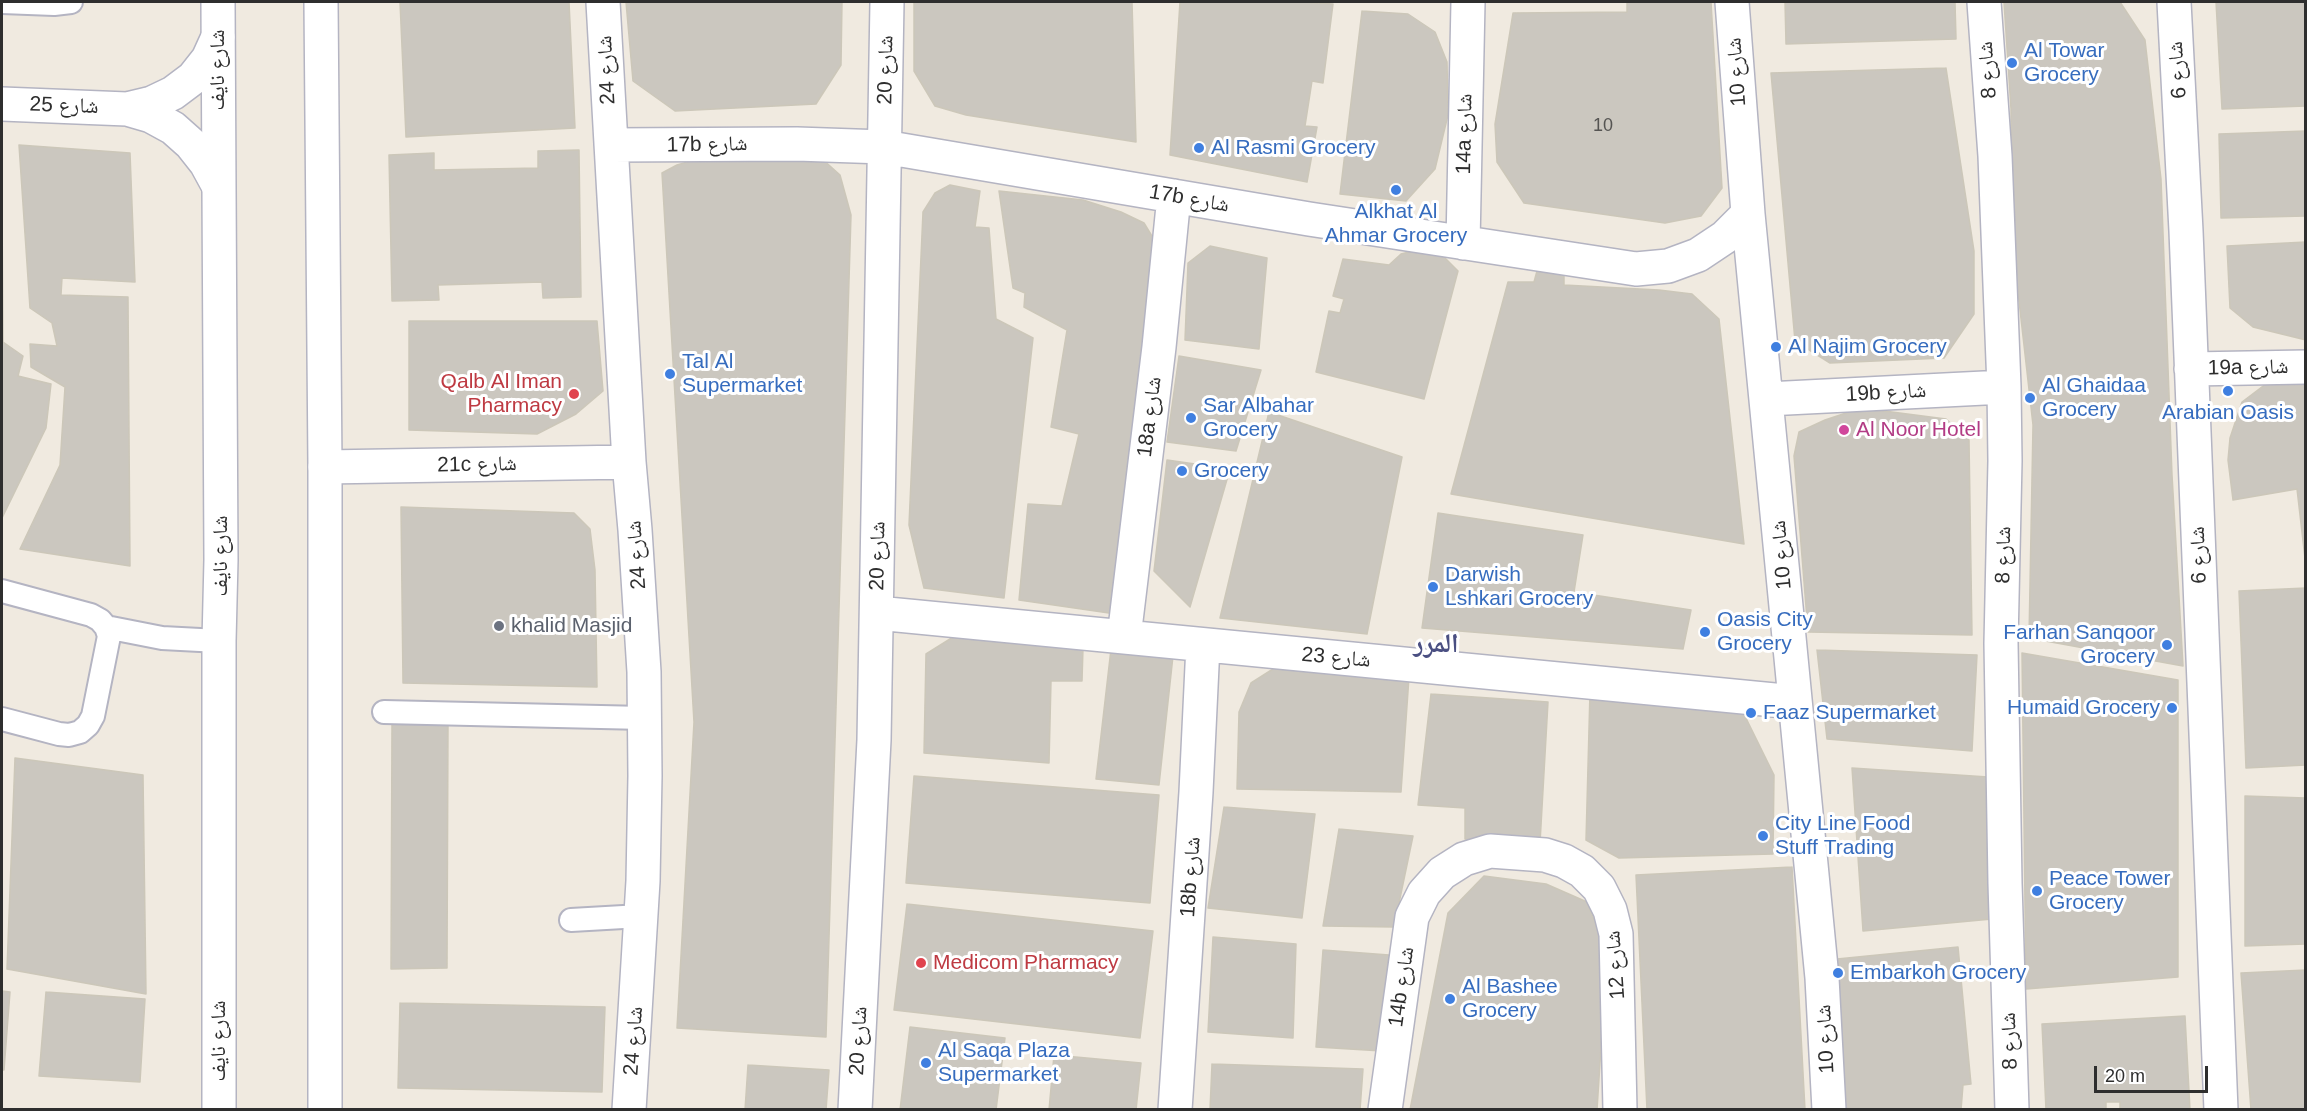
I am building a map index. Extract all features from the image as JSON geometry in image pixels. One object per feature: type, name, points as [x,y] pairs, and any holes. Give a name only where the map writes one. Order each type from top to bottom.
[{"type":"street","name":"شارع نايف","points":[[218,2],[222,560],[219,641],[219,1110]]},
{"type":"street","name":"شارع 24","points":[[603,2],[629,462],[640,601],[644,717],[645,776],[641,916],[629,1110]]},
{"type":"street","name":"شارع 20","points":[[855,1110],[868,867],[877,614],[887,2]]},
{"type":"street","name":"شارع 10","points":[[1732,2],[1748,214],[1822,978],[1829,1110]]},
{"type":"street","name":"شارع 8","points":[[1984,2],[1997,192],[2004,387],[2005,461],[2001,643],[2012,1110]]},
{"type":"street","name":"شارع 6","points":[[2165,2],[2182,136],[2221,1110]]},
{"type":"street","points":[[320,6],[325,467],[325,1110]]},
{"type":"street","name":"14a شارع","points":[[1462,10],[1463,243]]},
{"type":"street","name":"شارع 25","points":[[2,104],[128,109],[152,104],[173,93],[193,78],[208,59],[218,37]]},
{"type":"street","name":"شارع 25","points":[[128,109],[173,128],[207,163],[218,184]]},
{"type":"street","name":"17b شارع","points":[[611,146],[797,144],[884,147],[1604,266],[1636,269],[1668,266],[1698,255],[1725,237],[1748,214]]},
{"type":"street","name":"18a شارع","points":[[1124,637],[1159,347],[1173,196]]},
{"type":"street","name":"19a شارع","points":[[2191,369],[2306,367]]},
{"type":"street","name":"19b شارع","points":[[1767,399],[2004,387]]},
{"type":"street","name":"21c شارع","points":[[325,467],[629,462]]},
{"type":"street","name":"شارع 23","points":[[877,614],[1795,702]]},
{"type":"street","name":"18b شارع","points":[[1174,1110],[1196,792],[1203,645]]},
{"type":"street","name":"شارع 12","points":[[1442,873],[1464,859],[1490,851],[1545,855],[1582,871],[1599,888],[1610,910],[1616,934],[1620,1110]]},
{"type":"street","name":"14b شارع","points":[[1385,1110],[1412,917],[1424,893],[1442,873]]},
{"type":"lane","points":[[2,2],[54,4],[71,2]]},
{"type":"lane","points":[[2,591],[91,615],[100,620],[109,636],[93,716],[80,732],[69,735],[58,734],[2,719]]},
{"type":"lane","points":[[106,627],[162,638],[219,641]]},
{"type":"lane","points":[[384,712],[644,717]]},
{"type":"lane","points":[[571,920],[641,916]]},
{"type":"building","points":[[400,2],[569,2],[575,128],[406,137]]},
{"type":"building","points":[[626,2],[842,2],[841,65],[816,104],[675,111],[633,81]]},
{"type":"building","points":[[914,2],[1132,2],[1136,142],[966,115],[935,106],[914,71]]},
{"type":"building","points":[[1180,2],[1333,4],[1323,83],[1312,81],[1305,126],[1317,127],[1307,182],[1170,155]]},
{"type":"building","points":[[1627,2],[1711,2],[1722,188],[1701,216],[1665,223],[1524,203],[1497,162],[1495,124],[1513,13],[1627,12]]},
{"type":"building","points":[[1785,2],[1955,2],[1956,39],[1786,44]]},
{"type":"building","points":[[2004,2],[2120,2],[2145,40],[2161,179],[2172,475],[2183,666],[2029,638],[2033,425],[2012,239],[2011,109]]},
{"type":"building","points":[[2216,2],[2306,2],[2306,106],[2222,109]]},
{"type":"building","points":[[1362,11],[1408,14],[1435,32],[1447,62],[1448,115],[1435,169],[1406,201],[1340,194]]},
{"type":"building","points":[[1946,68],[1974,251],[1974,314],[1944,358],[1830,363],[1795,341],[1771,73]]},
{"type":"building","points":[[2306,131],[2306,216],[2221,218],[2219,134]]},
{"type":"building","points":[[19,145],[130,153],[135,282],[62,278],[61,295],[128,297],[130,566],[20,549],[60,465],[65,387],[31,367],[30,344],[57,346],[52,323],[30,308]]},
{"type":"building","points":[[579,150],[581,297],[543,298],[542,282],[438,285],[439,300],[392,301],[389,155],[434,153],[434,170],[538,168],[538,151]]},
{"type":"building","points":[[708,156],[820,157],[840,175],[851,215],[826,1037],[677,1028],[694,722],[662,173],[677,165]]},
{"type":"building","points":[[950,185],[980,191],[975,227],[989,228],[996,319],[1033,338],[1004,598],[924,588],[909,525],[923,212],[935,193]]},
{"type":"building","points":[[999,191],[1083,200],[1121,212],[1144,223],[1161,251],[1109,613],[1019,600],[1028,504],[1062,506],[1079,434],[1051,427],[1067,330],[1024,307],[1025,293],[1013,288]]},
{"type":"building","points":[[2,207],[3,342],[23,356],[18,376],[51,384],[46,428],[2,518]]},
{"type":"building","points":[[2306,242],[2306,340],[2253,327],[2230,308],[2227,246]]},
{"type":"building","points":[[1210,246],[1267,258],[1259,349],[1185,340],[1188,263]]},
{"type":"building","points":[[1421,249],[1442,255],[1458,271],[1424,399],[1316,372],[1329,311],[1340,313],[1344,299],[1333,296],[1343,259],[1389,265],[1401,254]]},
{"type":"building","points":[[1537,271],[1564,274],[1564,285],[1692,294],[1719,319],[1744,544],[1451,494],[1508,282],[1534,282]]},
{"type":"building","points":[[409,321],[597,321],[603,391],[576,414],[537,434],[409,430]]},
{"type":"building","points":[[1179,356],[1261,370],[1236,451],[1167,442]]},
{"type":"building","points":[[2275,377],[2306,378],[2306,567],[2297,489],[2233,500],[2228,460],[2230,438],[2242,402]]},
{"type":"building","points":[[1861,408],[1946,419],[1969,440],[1972,635],[1808,632],[1794,456],[1799,432],[1825,420]]},
{"type":"building","points":[[1269,412],[1402,457],[1367,634],[1220,618]]},
{"type":"building","points":[[1167,460],[1230,469],[1190,607],[1154,571]]},
{"type":"building","name":"khalid Masjid","points":[[401,507],[574,513],[590,529],[595,570],[597,687],[403,683]]},
{"type":"building","points":[[1438,513],[1583,535],[1574,592],[1691,610],[1683,649],[1422,628]]},
{"type":"building","points":[[2306,588],[2306,765],[2246,768],[2239,591]]},
{"type":"building","points":[[958,634],[1083,648],[1082,681],[1051,681],[1049,763],[924,753],[926,654]]},
{"type":"building","points":[[1111,649],[1173,656],[1159,785],[1096,779]]},
{"type":"building","points":[[1817,650],[1977,655],[1972,751],[1827,739]]},
{"type":"building","points":[[2022,653],[2178,680],[2178,977],[2026,989]]},
{"type":"building","points":[[1299,667],[1409,677],[1401,792],[1237,789],[1239,712],[1251,683],[1273,669]]},
{"type":"building","points":[[1590,692],[1740,706],[1774,775],[1773,854],[1619,858],[1586,840]]},
{"type":"building","points":[[1431,694],[1548,702],[1540,843],[1465,839],[1465,808],[1418,805]]},
{"type":"building","points":[[392,723],[448,723],[447,968],[391,969]]},
{"type":"building","points":[[15,758],[143,775],[146,994],[7,969]]},
{"type":"building","points":[[1852,768],[1988,777],[1992,919],[1863,931]]},
{"type":"building","points":[[914,776],[1159,795],[1150,903],[906,883]]},
{"type":"building","points":[[2245,796],[2306,798],[2306,944],[2245,946]]},
{"type":"building","points":[[1224,807],[1315,814],[1302,918],[1208,908]]},
{"type":"building","points":[[1339,829],[1413,836],[1394,927],[1323,926]]},
{"type":"building","points":[[1792,867],[1805,1110],[1647,1110],[1636,875]]},
{"type":"building","points":[[1484,876],[1546,884],[1587,902],[1607,953],[1597,1110],[1410,1110],[1448,913]]},
{"type":"building","points":[[907,904],[1153,931],[1140,1038],[894,1010]]},
{"type":"building","points":[[1213,937],[1296,944],[1293,1038],[1208,1032]]},
{"type":"building","points":[[1958,947],[1971,1084],[1963,1085],[1961,1110],[1844,1110],[1827,960]]},
{"type":"building","points":[[1323,950],[1389,955],[1382,1051],[1316,1047]]},
{"type":"building","points":[[2306,970],[2306,1110],[2251,1110],[2241,973]]},
{"type":"building","points":[[2,991],[10,992],[4,1070],[2,1070]]},
{"type":"building","points":[[46,992],[145,999],[140,1082],[39,1076]]},
{"type":"building","points":[[400,1003],[605,1007],[602,1092],[398,1088]]},
{"type":"building","points":[[2185,1016],[2190,1110],[2120,1110],[2120,1102],[2106,1102],[2106,1110],[2046,1110],[2042,1024]]},
{"type":"building","points":[[910,1027],[1005,1038],[996,1110],[900,1110]]},
{"type":"building","points":[[1054,1055],[1141,1063],[1136,1110],[1049,1110]]},
{"type":"building","points":[[1212,1064],[1363,1069],[1360,1110],[1210,1110]]},
{"type":"building","points":[[748,1065],[829,1070],[826,1110],[745,1110]]},
{"type":"place","name":"Al Towar Grocery","points":[[2012,63]]},
{"type":"place","name":"Al Rasmi Grocery","points":[[1199,148]]},
{"type":"place","name":"Alkhat Al Ahmar Grocery","points":[[1396,190]]},
{"type":"place","name":"Al Najim Grocery","points":[[1776,347]]},
{"type":"place","name":"Tal Al Supermarket","points":[[670,374]]},
{"type":"place","name":"Arabian Oasis","points":[[2228,391]]},
{"type":"place","name":"Qalb Al Iman Pharmacy","points":[[574,394]]},
{"type":"place","name":"Al Ghaidaa Grocery","points":[[2030,398]]},
{"type":"place","name":"Sar Albahar Grocery","points":[[1191,418]]},
{"type":"place","name":"Al Noor Hotel","points":[[1844,430]]},
{"type":"place","name":"Grocery","points":[[1182,471]]},
{"type":"place","name":"Darwish Lshkari Grocery","points":[[1433,587]]},
{"type":"place","name":"khalid Masjid","points":[[499,626]]},
{"type":"place","name":"Oasis City Grocery","points":[[1705,632]]},
{"type":"place","name":"Farhan Sanqoor Grocery","points":[[2167,645]]},
{"type":"place","name":"Humaid Grocery","points":[[2172,708]]},
{"type":"place","name":"Faaz Supermarket","points":[[1751,713]]},
{"type":"place","name":"City Line Food Stuff Trading","points":[[1763,836]]},
{"type":"place","name":"Peace Tower Grocery","points":[[2037,891]]},
{"type":"place","name":"Medicom Pharmacy","points":[[921,963]]},
{"type":"place","name":"Embarkoh Grocery","points":[[1838,973]]},
{"type":"place","name":"Al Bashee Grocery","points":[[1450,999]]},
{"type":"place","name":"Al Saqa Plaza Supermarket","points":[[926,1063]]},
{"type":"district","name":"المرر","points":[[1436,645]]}]
